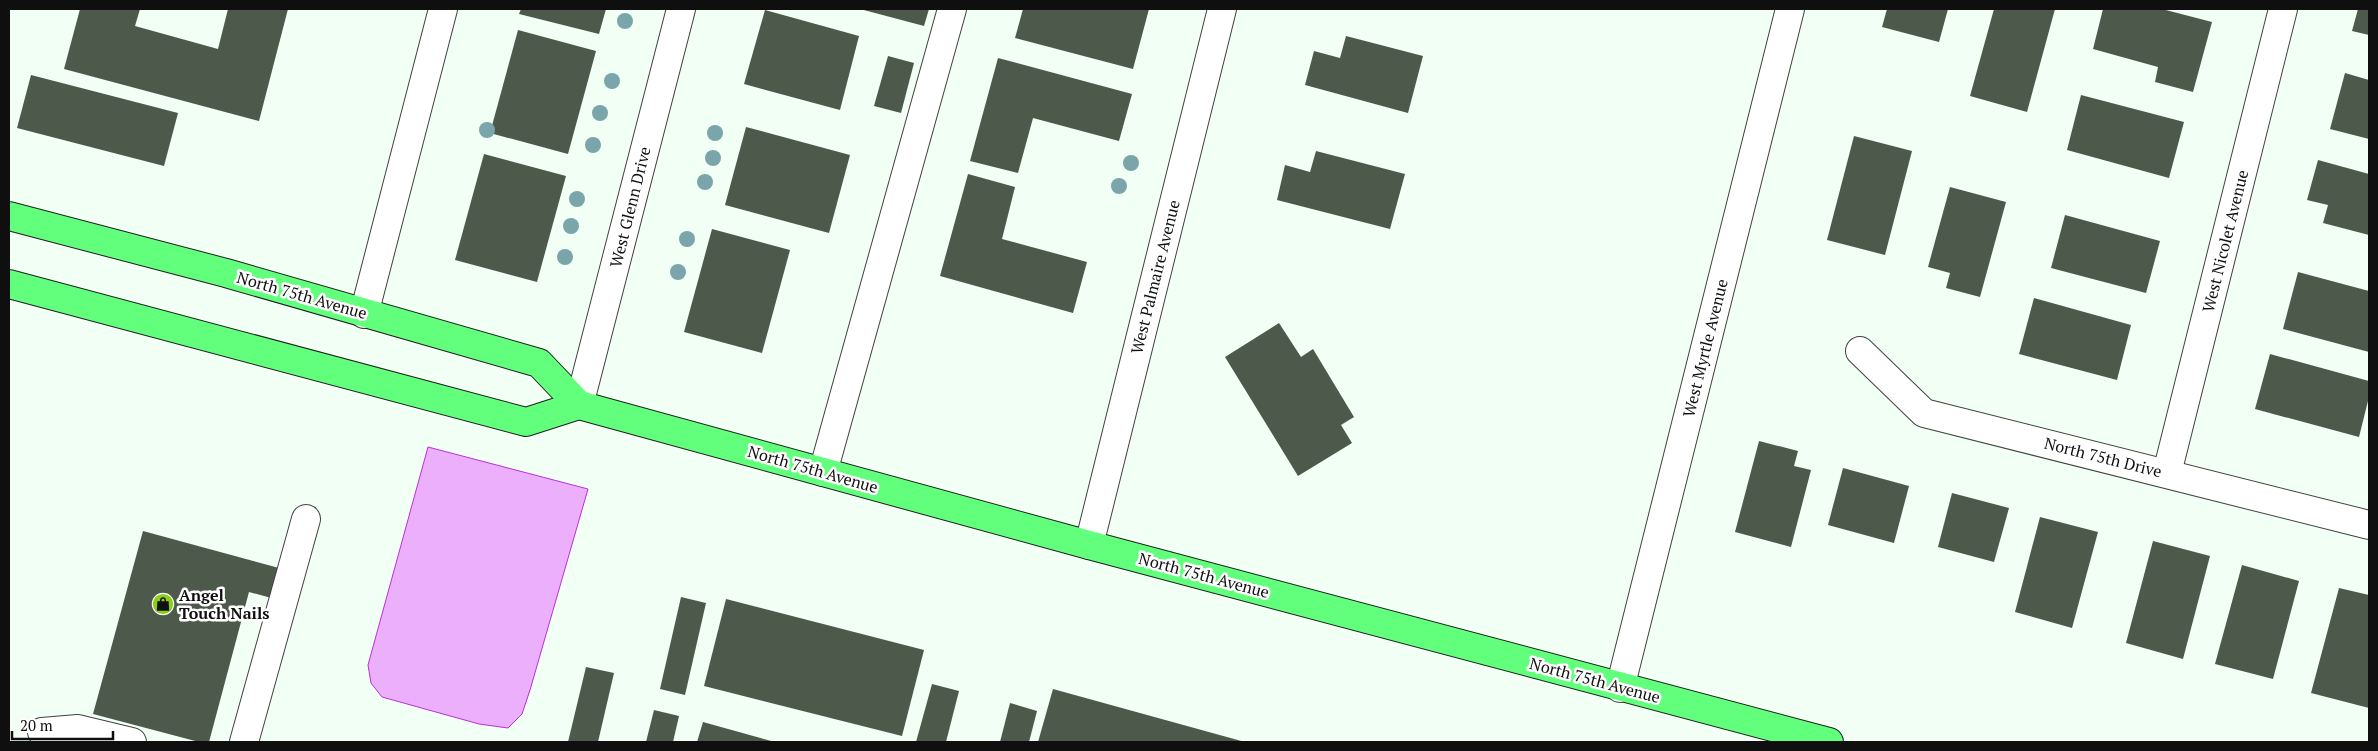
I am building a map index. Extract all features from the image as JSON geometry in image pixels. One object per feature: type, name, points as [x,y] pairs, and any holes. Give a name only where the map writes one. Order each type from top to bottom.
[{"type":"main road","name":"North 75th Avenue","points":[[9,216],[226,273],[539,363],[579,405],[1089,545],[1620,688],[1829,742]]},
{"type":"main road","points":[[9,284],[526,422],[579,405]]},
{"type":"street","points":[[364,314],[443,9]]},
{"type":"street","name":"West Glenn Drive","points":[[579,405],[680,9]]},
{"type":"street","points":[[823,472],[952,9]]},
{"type":"street","name":"West Palmaire Avenue","points":[[1089,545],[1222,9]]},
{"type":"street","name":"West Myrtle Avenue","points":[[1620,688],[1790,9]]},
{"type":"street","name":"West Nicolet Avenue","points":[[2167,473],[2283,9]]},
{"type":"street","name":"North 75th Drive","points":[[1860,352],[1924,413],[2369,524]]},
{"type":"street","points":[[244,742],[306,519]]},
{"type":"street","points":[[42,732],[78,729],[132,742]]},
{"type":"shaded area","points":[[428,447],[588,489],[522,714],[508,728],[479,724],[382,697],[371,683],[368,665]]},
{"type":"building","points":[[80,9],[140,9],[135,26],[218,49],[228,9],[288,9],[259,121],[64,69]]},
{"type":"building","points":[[521,9],[606,9],[599,34],[519,14]]},
{"type":"building","points":[[860,9],[929,9],[924,26]]},
{"type":"building","points":[[1023,9],[1149,9],[1133,69],[1015,38]]},
{"type":"building","points":[[1887,9],[1948,9],[1939,42],[1882,27]]},
{"type":"building","points":[[1994,9],[2055,9],[2027,112],[1970,96]]},
{"type":"building","points":[[2103,9],[2162,9],[2212,22],[2193,92],[2155,82],[2158,67],[2093,49]]},
{"type":"building","points":[[2358,9],[2369,9],[2369,35],[2352,31]]},
{"type":"building","points":[[765,10],[859,36],[840,110],[744,84]]},
{"type":"building","points":[[518,30],[596,51],[568,154],[490,133]]},
{"type":"building","points":[[1346,36],[1423,56],[1408,113],[1305,85],[1314,51],[1340,58]]},
{"type":"building","points":[[888,56],[914,63],[901,113],[874,106]]},
{"type":"building","points":[[998,58],[1132,94],[1119,141],[1033,118],[1018,173],[970,161]]},
{"type":"building","points":[[2345,73],[2369,80],[2369,139],[2330,129]]},
{"type":"building","points":[[31,75],[178,113],[164,166],[17,128]]},
{"type":"building","points":[[2081,95],[2184,122],[2169,178],[2067,150]]},
{"type":"building","points":[[746,127],[850,155],[829,233],[725,205]]},
{"type":"building","points":[[1854,136],[1912,151],[1885,255],[1827,240]]},
{"type":"building","points":[[1316,151],[1405,174],[1390,229],[1277,200],[1285,165],[1310,172]]},
{"type":"building","points":[[484,154],[566,176],[537,282],[455,260]]},
{"type":"building","points":[[2318,160],[2369,174],[2369,235],[2323,223],[2328,205],[2307,200]]},
{"type":"building","points":[[968,174],[1015,187],[1002,239],[1087,262],[1073,313],[940,276]]},
{"type":"building","points":[[1950,187],[2006,202],[1980,297],[1946,288],[1950,273],[1928,267]]},
{"type":"building","points":[[2065,215],[2160,241],[2146,293],[2051,268]]},
{"type":"building","points":[[712,229],[790,250],[762,353],[684,332]]},
{"type":"building","points":[[2298,272],[2369,291],[2369,352],[2283,329]]},
{"type":"building","points":[[2034,298],[2131,325],[2117,380],[2019,354]]},
{"type":"building","points":[[1279,323],[1301,357],[1313,349],[1354,417],[1341,425],[1352,443],[1298,476],[1225,357]]},
{"type":"building","points":[[2270,354],[2369,381],[2369,397],[2359,437],[2255,409]]},
{"type":"building","points":[[1759,441],[1798,451],[1794,466],[1811,470],[1791,547],[1735,532]]},
{"type":"building","points":[[1843,468],[1909,486],[1894,543],[1828,525]]},
{"type":"building","points":[[1952,493],[2009,508],[1994,562],[1938,547]]},
{"type":"building","points":[[2040,517],[2098,532],[2072,628],[2015,612]]},
{"type":"building","points":[[143,531],[305,575],[297,605],[249,592],[209,742],[199,742],[93,714]]},
{"type":"building","points":[[2153,541],[2210,556],[2183,659],[2126,643]]},
{"type":"building","points":[[2242,565],[2299,581],[2273,679],[2215,664]]},
{"type":"building","points":[[2339,588],[2369,595],[2369,708],[2311,693]]},
{"type":"building","points":[[681,597],[706,603],[685,695],[660,689]]},
{"type":"building","points":[[726,599],[924,650],[902,736],[704,686]]},
{"type":"building","points":[[586,667],[614,673],[598,742],[568,742]]},
{"type":"building","points":[[932,684],[959,691],[946,742],[916,742]]},
{"type":"building","points":[[1053,689],[1245,742],[1038,742]]},
{"type":"building","points":[[1010,703],[1037,711],[1029,742],[1000,742]]},
{"type":"building","points":[[654,710],[679,716],[673,742],[646,742]]},
{"type":"building","points":[[703,722],[775,742],[697,742]]},
{"type":"place","name":"Angel Touch Nails","points":[[163,604]]}]
